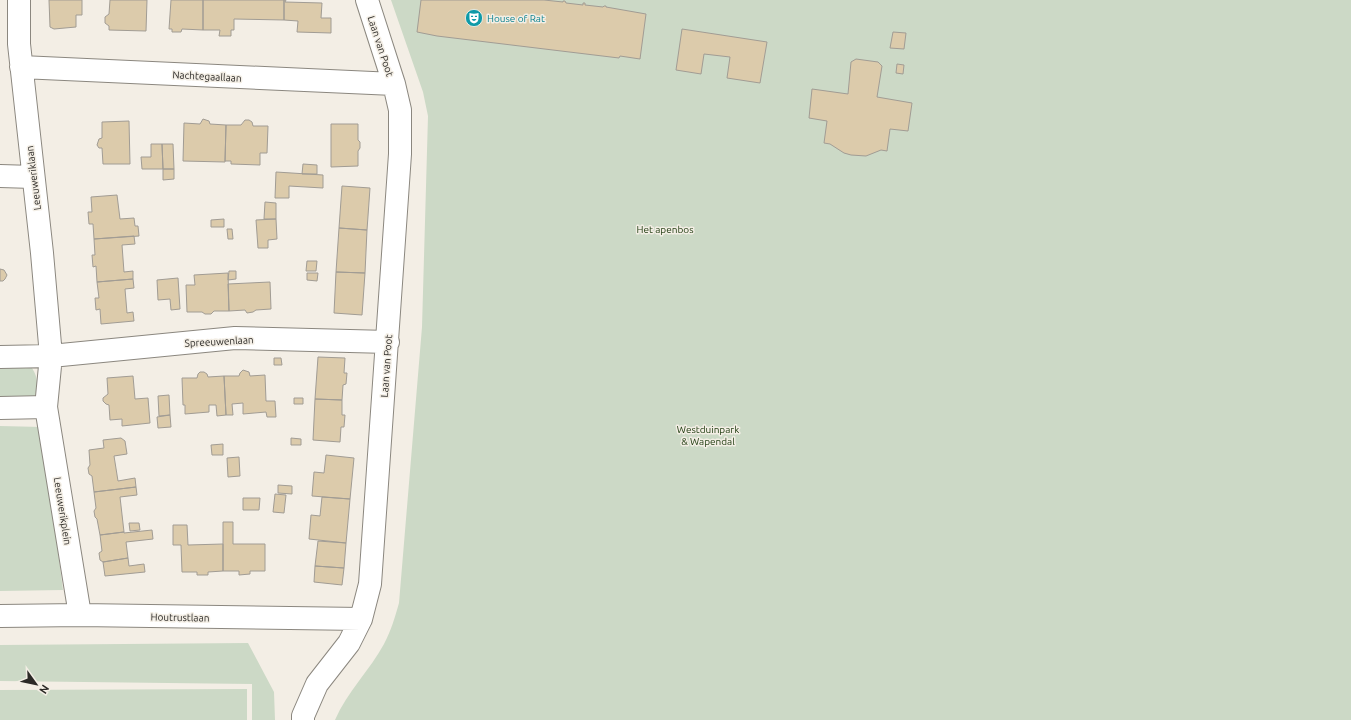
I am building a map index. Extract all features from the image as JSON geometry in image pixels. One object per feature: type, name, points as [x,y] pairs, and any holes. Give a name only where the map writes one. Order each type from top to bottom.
[{"type":"street","name":"Leeuweriklaan","points":[[19,0],[19,44],[21,67],[42,253],[51,356]]},
{"type":"street","name":"Laan van Poot","points":[[303,720],[317,684],[349,642],[361,619],[370,584],[400,154],[400,110],[394,84],[367,0]]},
{"type":"street","name":"Nachtegaallaan","points":[[21,67],[394,84]]},
{"type":"street","points":[[0,176],[33,177]]},
{"type":"street","name":"Spreeuwenlaan","points":[[51,356],[235,338],[388,342]]},
{"type":"street","points":[[0,357],[51,356]]},
{"type":"street","name":"Leeuwerikplein","points":[[51,356],[46,407],[80,615]]},
{"type":"street","points":[[0,408],[46,407]]},
{"type":"street","name":"Houtrustlaan","points":[[0,616],[80,615],[361,619]]},
{"type":"green space","name":"Westduinpark & Wapendal","points":[[391,0],[1351,0],[1351,720],[335,720],[346,700],[384,644],[391,629],[399,603],[422,327],[428,116],[423,92]]},
{"type":"green space","points":[[0,368],[32,368],[37,381],[35,396],[0,397]]},
{"type":"green space","points":[[0,426],[42,427],[63,590],[0,591]]},
{"type":"green space","points":[[248,643],[274,692],[275,720],[252,720],[252,684],[0,681],[0,645]]},
{"type":"green space","points":[[247,689],[247,720],[0,720],[0,690]]},
{"type":"building","points":[[49,0],[82,0],[82,15],[76,15],[76,27],[54,29],[50,27]]},
{"type":"building","points":[[110,0],[147,0],[146,31],[109,30],[109,26],[105,23],[105,17],[109,14]]},
{"type":"building","points":[[171,0],[203,0],[203,30],[182,29],[181,32],[172,32],[172,29],[169,29]]},
{"type":"building","points":[[203,0],[284,0],[284,20],[234,19],[234,30],[231,30],[231,36],[219,36],[220,30],[203,30]]},
{"type":"building","points":[[284,0],[286,0],[285,2],[322,3],[321,18],[331,18],[331,33],[297,32],[298,21],[284,20]]},
{"type":"building","points":[[421,0],[565,1],[566,3],[583,5],[583,3],[585,3],[585,5],[606,6],[646,14],[640,59],[620,56],[619,58],[437,36],[417,32]]},
{"type":"building","points":[[682,29],[767,42],[760,83],[727,78],[730,57],[704,54],[701,74],[676,70]]},
{"type":"building","points":[[893,32],[906,33],[904,49],[890,48]]},
{"type":"building","points":[[856,59],[878,62],[882,66],[877,97],[912,103],[908,131],[890,129],[887,151],[881,150],[866,156],[844,153],[830,144],[824,143],[827,121],[809,118],[812,89],[848,94],[851,62]]},
{"type":"building","points":[[897,64],[904,65],[903,74],[896,73]]},
{"type":"building","points":[[203,119],[209,121],[210,124],[226,125],[225,162],[183,161],[184,123],[200,124]]},
{"type":"building","points":[[245,120],[252,122],[253,126],[268,126],[267,153],[260,153],[260,165],[231,164],[231,161],[225,161],[226,125],[241,125]]},
{"type":"building","points":[[129,121],[130,164],[103,164],[102,148],[99,148],[97,145],[99,139],[102,138],[102,122]]},
{"type":"building","points":[[331,124],[358,124],[358,140],[360,142],[360,148],[358,151],[358,166],[331,167]]},
{"type":"building","points":[[151,144],[162,144],[163,169],[142,169],[141,157],[151,157]]},
{"type":"building","points":[[162,144],[173,144],[174,169],[163,169]]},
{"type":"building","points":[[303,164],[317,165],[317,174],[302,174]]},
{"type":"building","points":[[163,169],[174,169],[174,179],[163,180]]},
{"type":"building","points":[[276,172],[323,175],[323,188],[289,186],[289,198],[275,198]]},
{"type":"building","points":[[342,186],[370,188],[367,230],[339,228]]},
{"type":"building","points":[[117,195],[120,219],[134,218],[135,226],[138,226],[139,236],[94,239],[93,224],[89,224],[88,212],[92,212],[91,197]]},
{"type":"building","points":[[265,202],[276,203],[276,219],[264,219]]},
{"type":"building","points":[[224,219],[224,227],[211,227],[211,220]]},
{"type":"building","points":[[276,219],[277,239],[268,240],[268,248],[258,248],[256,220]]},
{"type":"building","points":[[339,228],[367,230],[365,273],[336,272]]},
{"type":"building","points":[[227,229],[232,229],[233,239],[228,239]]},
{"type":"building","points":[[134,236],[135,244],[122,245],[124,272],[133,271],[133,279],[97,282],[96,266],[93,267],[92,255],[95,255],[94,239]]},
{"type":"building","points":[[307,261],[317,261],[316,271],[306,271]]},
{"type":"building","points":[[0,269],[4,270],[7,275],[3,281],[0,281]]},
{"type":"building","points":[[229,271],[236,271],[236,279],[228,280]]},
{"type":"building","points":[[336,272],[365,273],[362,315],[334,313]]},
{"type":"building","points":[[228,273],[229,311],[214,311],[211,314],[205,314],[202,312],[187,312],[186,285],[195,285],[194,275]]},
{"type":"building","points":[[307,273],[318,273],[317,281],[307,280]]},
{"type":"building","points":[[178,278],[180,309],[171,310],[170,299],[158,300],[157,280]]},
{"type":"building","points":[[133,279],[134,288],[125,289],[127,313],[133,312],[134,321],[101,324],[100,309],[96,310],[95,298],[99,298],[97,282]]},
{"type":"building","points":[[270,282],[271,309],[256,310],[247,313],[245,310],[229,311],[228,284]]},
{"type":"building","points":[[318,357],[345,358],[344,373],[347,373],[346,384],[343,385],[342,400],[315,399]]},
{"type":"building","points":[[274,358],[281,358],[282,365],[274,365]]},
{"type":"building","points":[[243,370],[249,372],[250,376],[265,375],[266,401],[275,401],[276,417],[267,417],[266,412],[243,414],[243,403],[232,404],[233,415],[226,415],[224,376],[239,376]]},
{"type":"building","points":[[200,372],[204,372],[208,377],[224,376],[226,415],[217,416],[216,405],[209,405],[209,412],[185,414],[185,405],[183,405],[182,378],[197,378]]},
{"type":"building","points":[[133,376],[135,399],[148,398],[150,423],[122,426],[122,419],[110,420],[109,405],[103,401],[103,398],[108,394],[107,378]]},
{"type":"building","points":[[169,395],[170,415],[159,416],[158,396]]},
{"type":"building","points":[[294,398],[303,398],[303,404],[294,404]]},
{"type":"building","points":[[315,399],[342,400],[342,415],[345,415],[344,427],[341,427],[340,442],[313,440]]},
{"type":"building","points":[[170,415],[171,427],[158,428],[157,417]]},
{"type":"building","points":[[121,438],[125,441],[127,454],[114,456],[118,481],[135,478],[136,487],[94,492],[92,476],[89,474],[88,468],[90,465],[89,450],[104,448],[103,440]]},
{"type":"building","points":[[291,438],[301,439],[301,445],[291,445]]},
{"type":"building","points":[[223,444],[223,455],[212,455],[211,445]]},
{"type":"building","points":[[326,455],[354,458],[350,499],[312,496],[314,472],[324,473]]},
{"type":"building","points":[[239,457],[240,476],[228,477],[227,458]]},
{"type":"building","points":[[278,485],[292,486],[292,494],[278,493]]},
{"type":"building","points":[[136,487],[137,495],[120,497],[124,532],[100,535],[94,511],[96,508],[94,492]]},
{"type":"building","points":[[275,494],[286,495],[284,513],[273,512]]},
{"type":"building","points":[[322,497],[350,499],[346,543],[309,539],[311,515],[320,516]]},
{"type":"building","points":[[243,498],[260,498],[259,510],[243,510]]},
{"type":"building","points":[[223,522],[233,522],[233,544],[265,544],[265,571],[250,571],[250,574],[239,575],[239,571],[223,571]]},
{"type":"building","points":[[129,523],[139,523],[140,530],[130,531]]},
{"type":"building","points":[[173,525],[187,525],[188,545],[223,544],[223,571],[208,572],[208,575],[197,575],[197,572],[182,572],[181,545],[173,545]]},
{"type":"building","points":[[152,530],[153,539],[126,542],[128,558],[103,562],[100,560],[99,553],[102,551],[100,535]]},
{"type":"building","points":[[318,541],[346,543],[344,568],[315,566]]},
{"type":"building","points":[[128,558],[129,566],[144,564],[145,572],[105,576],[103,562]]},
{"type":"building","points":[[315,566],[344,568],[342,585],[314,582]]},
{"type":"place","name":"House of Rat","points":[[474,18]]},
{"type":"park label","name":"Het apenbos","points":[[665,229]]}]
